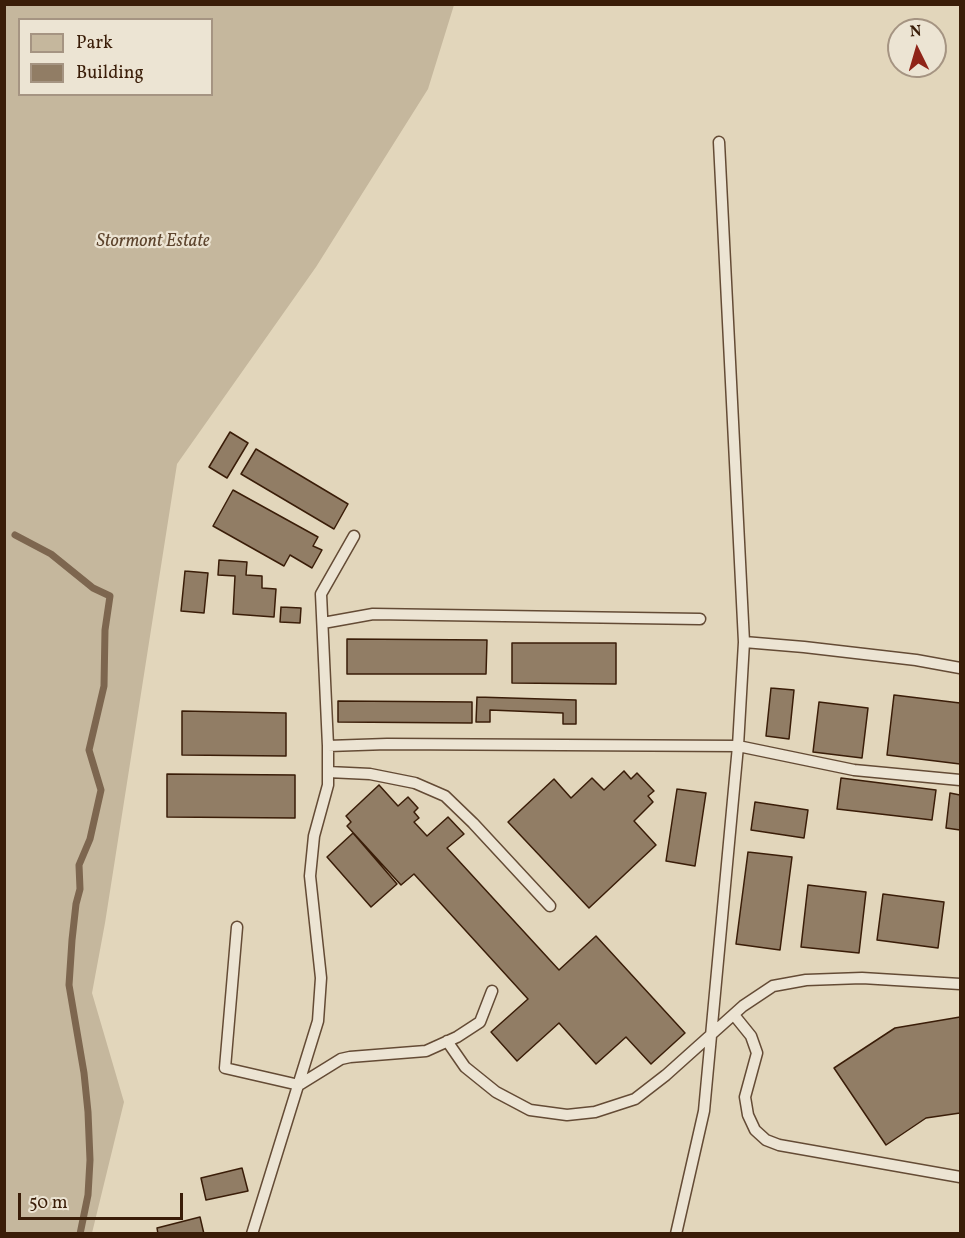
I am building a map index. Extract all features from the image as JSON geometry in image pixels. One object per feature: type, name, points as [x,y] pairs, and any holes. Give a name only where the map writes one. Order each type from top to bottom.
[{"type":"lane","points":[[676,1233],[704,1110],[738,746],[744,642],[719,142]]},
{"type":"lane","points":[[252,1233],[318,1021],[321,978],[310,876],[314,836],[328,784],[321,594],[354,536]]},
{"type":"lane","points":[[323,623],[373,614],[700,620]]},
{"type":"lane","points":[[744,642],[916,660],[960,668]]},
{"type":"lane","points":[[328,746],[387,744],[738,746],[854,770],[960,780]]},
{"type":"lane","points":[[328,772],[370,774],[415,783],[445,796],[550,906]]},
{"type":"lane","points":[[237,927],[225,1068],[299,1085],[341,1059],[379,1053],[426,1051],[480,1022],[492,991]]},
{"type":"lane","points":[[447,1041],[465,1067],[496,1092],[530,1110],[567,1115],[595,1112],[634,1099],[666,1075],[743,1006],[773,986],[806,980],[862,978],[960,984]]},
{"type":"lane","points":[[734,1015],[752,1036],[757,1053],[745,1097],[748,1115],[755,1130],[766,1140],[779,1145],[960,1177]]},
{"type":"green space","name":"Stormont Estate","points":[[5,4],[454,5],[428,89],[316,267],[177,464],[92,993],[124,1102],[92,1233],[5,1233]]},
{"type":"building","points":[[230,432],[248,443],[227,478],[209,467]]},
{"type":"building","points":[[256,449],[348,504],[334,529],[241,474]]},
{"type":"building","points":[[233,490],[318,537],[313,546],[322,550],[312,568],[290,555],[284,566],[213,526]]},
{"type":"building","points":[[219,560],[247,562],[246,575],[262,576],[262,588],[276,589],[274,617],[233,614],[235,576],[218,575]]},
{"type":"building","points":[[185,571],[208,573],[204,613],[181,611]]},
{"type":"building","points":[[281,607],[301,608],[300,623],[280,622]]},
{"type":"building","points":[[347,639],[487,640],[486,674],[347,674]]},
{"type":"building","points":[[512,643],[616,643],[616,684],[512,683]]},
{"type":"building","points":[[771,688],[794,690],[789,739],[766,736]]},
{"type":"building","points":[[894,695],[960,703],[960,764],[887,755]]},
{"type":"building","points":[[477,697],[576,700],[576,724],[563,724],[563,713],[490,710],[490,722],[476,722]]},
{"type":"building","points":[[338,701],[472,702],[472,723],[338,722]]},
{"type":"building","points":[[819,702],[868,708],[862,758],[813,752]]},
{"type":"building","points":[[182,711],[286,713],[286,756],[182,755]]},
{"type":"building","points":[[624,771],[631,779],[637,773],[654,791],[648,796],[653,802],[634,821],[656,845],[589,908],[508,822],[554,779],[571,798],[592,778],[604,790]]},
{"type":"building","points":[[167,774],[295,775],[295,818],[167,817]]},
{"type":"building","points":[[841,778],[936,790],[932,820],[837,809]]},
{"type":"building","points":[[379,785],[398,806],[408,797],[418,808],[414,812],[419,818],[414,822],[427,836],[448,817],[464,834],[447,848],[559,970],[596,936],[685,1033],[651,1064],[626,1037],[596,1064],[559,1023],[517,1061],[491,1032],[528,999],[414,874],[401,885],[347,826],[351,822],[346,816]]},
{"type":"building","points":[[677,789],[706,793],[695,866],[666,861]]},
{"type":"building","points":[[950,793],[960,795],[960,830],[946,828]]},
{"type":"building","points":[[755,802],[808,810],[804,838],[751,830]]},
{"type":"building","points":[[353,833],[397,884],[371,907],[327,857]]},
{"type":"building","points":[[748,852],[792,857],[780,950],[736,944]]},
{"type":"building","points":[[808,885],[866,892],[859,953],[801,947]]},
{"type":"building","points":[[883,894],[944,902],[938,948],[877,940]]},
{"type":"building","points":[[960,1017],[960,1113],[926,1118],[886,1145],[834,1068],[895,1028]]},
{"type":"building","points":[[242,1168],[248,1191],[206,1200],[201,1178]]},
{"type":"building","points":[[200,1217],[204,1234],[158,1234],[157,1228]]},
{"type":"waterway","points":[[15,535],[51,554],[93,588],[110,596],[105,630],[104,686],[89,750],[101,790],[90,839],[79,865],[80,889],[76,904],[69,985],[84,1073],[88,1112],[90,1160],[88,1195],[80,1234]]}]
